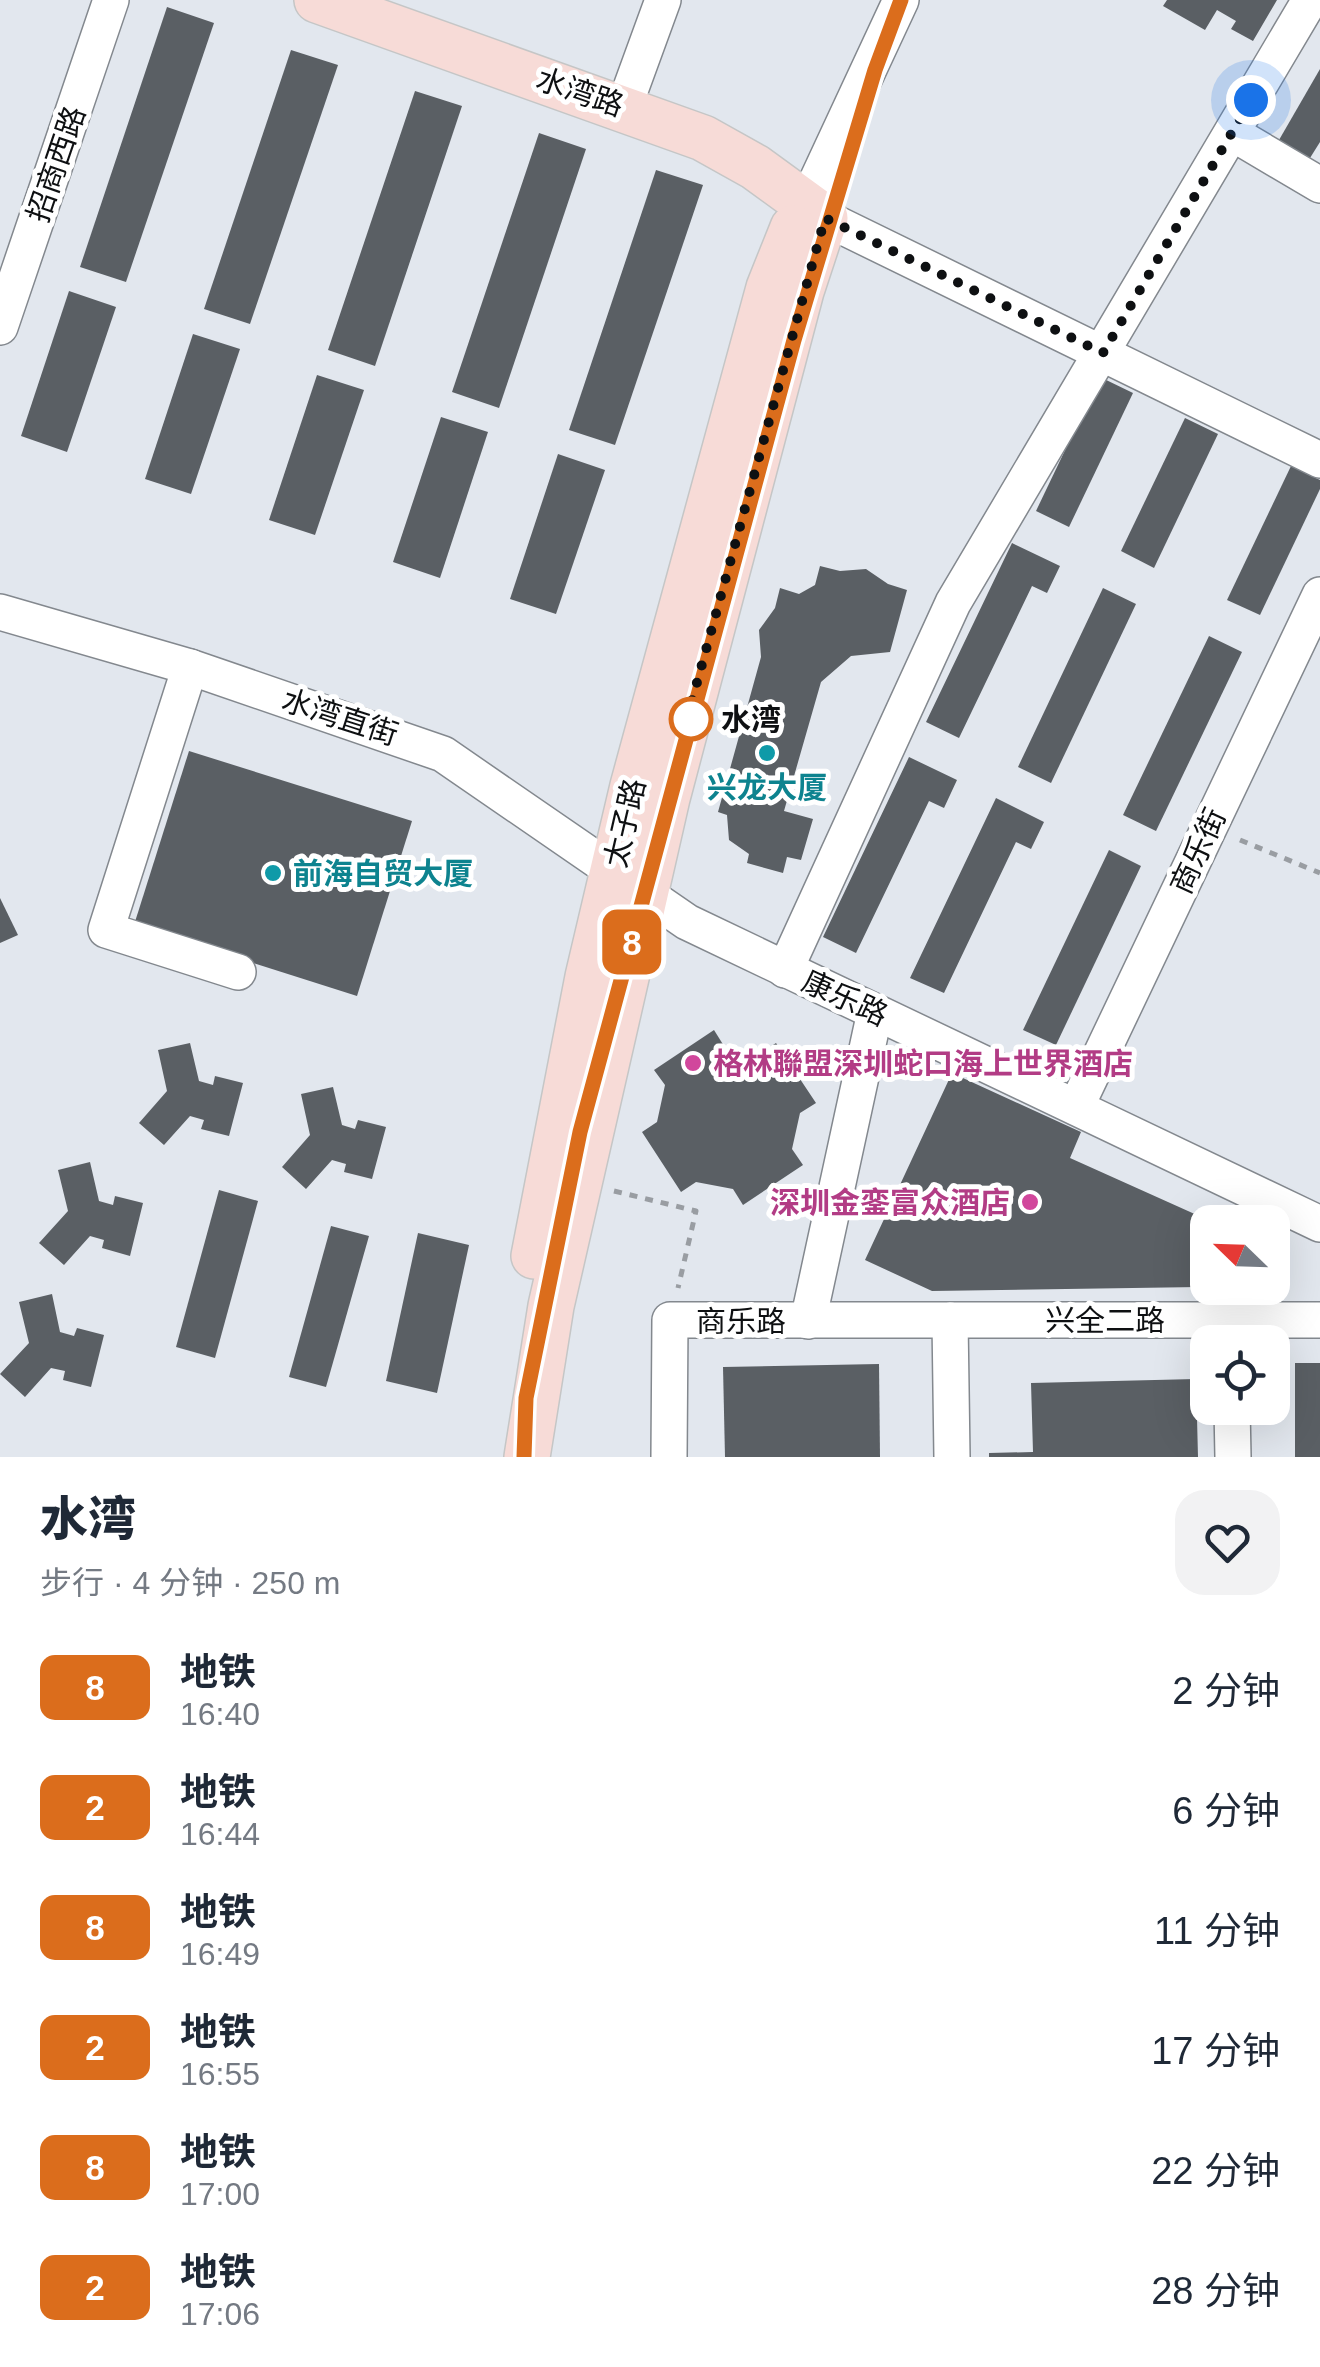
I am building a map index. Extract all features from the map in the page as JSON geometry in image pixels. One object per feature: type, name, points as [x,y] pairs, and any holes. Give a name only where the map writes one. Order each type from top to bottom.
[{"type":"main road","name":"水湾路","points":[[317,0],[624,107],[732,153],[815,211]]},
{"type":"main road","name":"太子路","points":[[527,1457],[551,1306],[582,1184],[629,884],[769,288],[815,211]]},
{"type":"main road","name":"太子路","points":[[502,1457],[532,1264],[588,977],[629,884]]},
{"type":"street","name":"招商西路","points":[[0,327],[111,0]]},
{"type":"street","points":[[624,107],[663,0]]},
{"type":"street","points":[[901,0],[815,211],[1320,460]]},
{"type":"street","points":[[785,970],[952,603],[1310,0]]},
{"type":"street","points":[[1232,133],[1320,185]]},
{"type":"street","name":"商乐街","points":[[1076,1107],[1320,595]]},
{"type":"street","name":"水湾直街","points":[[0,612],[190,667],[443,754],[629,884]]},
{"type":"street","points":[[190,667],[106,930],[238,972]]},
{"type":"street","name":"康乐路","points":[[629,884],[701,930],[1320,1224]]},
{"type":"street","points":[[808,1321],[875,1012]]},
{"type":"street","name":"商乐路","points":[[668,1457],[670,1320],[950,1320]]},
{"type":"street","points":[[950,1320],[952,1457]]},
{"type":"street","name":"兴全二路","points":[[950,1320],[1190,1329]]},
{"type":"street","name":"兴全二路","points":[[1280,1325],[1320,1320]]},
{"type":"street","points":[[1232,1425],[1233,1457]]},
{"type":"path","points":[[1209,828],[1320,873]]},
{"type":"path","points":[[582,1184],[696,1211],[670,1320]]},
{"type":"building","points":[[1167,0],[1277,0],[1253,41],[1231,29],[1236,21],[1217,10],[1205,30],[1163,6]]},
{"type":"building","points":[[167,7],[214,23],[126,282],[80,267]]},
{"type":"building","points":[[291,50],[338,65],[250,324],[204,309]]},
{"type":"building","points":[[1320,69],[1320,142],[1310,158],[1279,140]]},
{"type":"building","points":[[415,91],[462,106],[375,366],[328,350]]},
{"type":"building","points":[[539,133],[586,149],[499,408],[452,392]]},
{"type":"building","points":[[656,170],[703,185],[615,445],[569,430]]},
{"type":"building","points":[[69,291],[116,307],[67,452],[21,436]]},
{"type":"building","points":[[193,334],[240,349],[191,494],[145,479]]},
{"type":"building","points":[[317,375],[364,390],[315,535],[269,520]]},
{"type":"building","points":[[1100,377],[1133,393],[1069,527],[1036,511]]},
{"type":"building","points":[[441,417],[488,432],[440,578],[393,562]]},
{"type":"building","points":[[1185,418],[1218,434],[1154,568],[1121,551]]},
{"type":"building","points":[[558,454],[605,470],[556,614],[510,599]]},
{"type":"building","points":[[1291,466],[1320,480],[1320,489],[1260,615],[1227,600]]},
{"type":"building","points":[[1012,543],[1060,566],[1047,593],[1032,586],[959,738],[926,722]]},
{"type":"building","name":"兴龙大厦","points":[[820,566],[840,571],[866,569],[888,584],[907,590],[890,652],[851,656],[821,682],[784,811],[813,819],[801,860],[787,857],[783,873],[747,863],[749,854],[729,840],[727,815],[718,812],[761,657],[759,630],[775,608],[780,588],[799,594],[815,585]]},
{"type":"building","points":[[1103,588],[1136,604],[1051,783],[1018,767]]},
{"type":"building","points":[[1209,636],[1242,652],[1156,831],[1123,815]]},
{"type":"building","name":"前海自贸大厦","points":[[189,751],[412,821],[357,996],[134,925]]},
{"type":"building","points":[[909,757],[957,780],[944,808],[929,801],[856,953],[823,937]]},
{"type":"building","points":[[996,798],[1044,822],[1031,849],[1016,842],[944,993],[910,978]]},
{"type":"building","points":[[1109,850],[1141,866],[1056,1045],[1023,1030]]},
{"type":"building","points":[[0,898],[18,935],[0,943]]},
{"type":"building","points":[[714,1030],[724,1046],[761,1053],[776,1043],[816,1103],[800,1113],[792,1149],[803,1165],[743,1205],[733,1189],[696,1182],[681,1192],[642,1132],[657,1122],[665,1085],[654,1070]]},
{"type":"building","points":[[190,1043],[199,1081],[213,1085],[215,1076],[243,1083],[229,1136],[201,1129],[204,1120],[190,1116],[164,1145],[139,1123],[167,1091],[158,1050]]},
{"type":"building","name":"深圳金銮富众酒店","points":[[952,1073],[1081,1132],[1070,1158],[1190,1212],[1190,1287],[932,1291],[865,1260]]},
{"type":"building","points":[[333,1087],[342,1125],[355,1129],[358,1120],[386,1127],[372,1179],[344,1172],[346,1164],[332,1160],[306,1189],[282,1167],[310,1135],[301,1094]]},
{"type":"building","points":[[90,1162],[99,1201],[113,1205],[115,1196],[143,1203],[130,1256],[102,1248],[104,1240],[90,1236],[64,1265],[39,1243],[68,1211],[58,1170]]},
{"type":"building","points":[[219,1190],[258,1201],[215,1358],[176,1347]]},
{"type":"building","points":[[331,1226],[369,1236],[326,1387],[289,1377]]},
{"type":"building","points":[[418,1233],[469,1245],[437,1393],[386,1381]]},
{"type":"building","points":[[52,1294],[60,1332],[74,1336],[77,1328],[104,1335],[91,1387],[63,1380],[65,1371],[51,1368],[25,1397],[0,1374],[29,1343],[19,1302]]},
{"type":"building","points":[[1295,1363],[1320,1363],[1320,1457],[1295,1457]]},
{"type":"building","points":[[879,1364],[880,1457],[725,1457],[723,1367]]},
{"type":"building","points":[[1190,1379],[1190,1425],[1197,1425],[1198,1457],[989,1457],[989,1453],[1033,1452],[1031,1383]]},
{"type":"metro line","name":"8","points":[[524,1457],[526,1398],[580,1132],[794,340],[875,70],[901,0]]},
{"type":"place","name":"水湾","points":[[691,719]]},
{"type":"place","name":"兴龙大厦","points":[[767,753]]},
{"type":"place","name":"前海自贸大厦","points":[[273,873]]},
{"type":"place","name":"格林聯盟深圳蛇口海上世界酒店","points":[[693,1063]]},
{"type":"place","name":"深圳金銮富众酒店","points":[[1030,1202]]},
{"type":"route","points":[[691,719],[685,726],[791,327],[825,218],[1103,353],[1251,100]]}]
